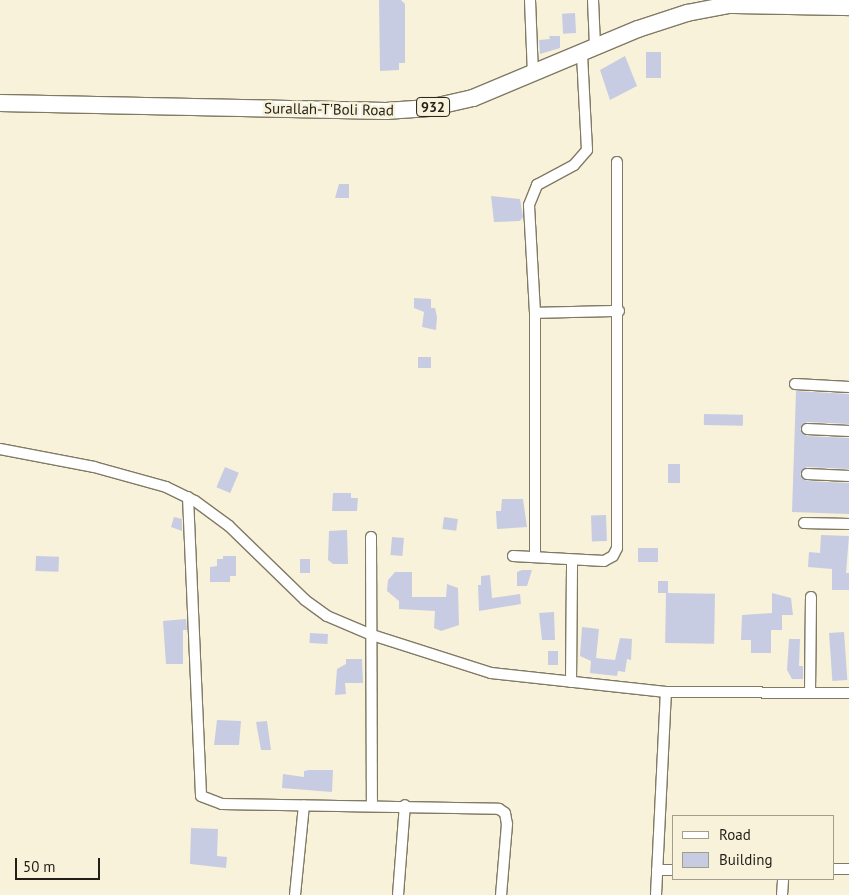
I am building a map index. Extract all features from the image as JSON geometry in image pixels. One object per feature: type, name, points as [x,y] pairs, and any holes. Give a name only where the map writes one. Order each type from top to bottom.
[{"type":"main road","name":"Surallah-T'Boli Road","points":[[0,102],[386,111],[429,108],[473,98],[589,50],[687,13],[729,5],[849,7]]},
{"type":"street","points":[[530,0],[532,75]]},
{"type":"street","points":[[535,557],[535,313],[530,197],[536,185],[574,165],[587,150],[589,50],[594,0]]},
{"type":"street","points":[[513,556],[572,562],[604,561],[613,556],[617,548],[619,311],[617,162]]},
{"type":"street","points":[[535,313],[619,311]]},
{"type":"street","points":[[795,384],[849,387]]},
{"type":"street","points":[[808,429],[849,431]]},
{"type":"street","points":[[0,449],[122,474],[188,497],[229,526],[315,608],[372,635],[492,673],[666,692],[849,693]]},
{"type":"street","points":[[807,474],[849,476]]},
{"type":"street","points":[[188,497],[201,796],[222,804],[304,806],[405,805],[505,813],[507,824],[501,895]]},
{"type":"street","points":[[804,523],[849,524]]},
{"type":"street","points":[[371,537],[372,805]]},
{"type":"street","points":[[570,682],[572,562]]},
{"type":"street","points":[[810,692],[811,597]]},
{"type":"street","points":[[656,895],[666,692]]},
{"type":"street","points":[[398,895],[405,805]]},
{"type":"street","points":[[295,895],[304,806]]},
{"type":"street","points":[[834,869],[849,868]]},
{"type":"street","points":[[657,870],[672,870]]},
{"type":"street","points":[[782,895],[783,880]]},
{"type":"building","points":[[379,0],[401,0],[405,4],[405,63],[399,63],[399,70],[380,71]]},
{"type":"building","points":[[575,13],[576,33],[563,34],[562,14]]},
{"type":"building","points":[[549,36],[560,36],[560,48],[540,54],[539,40],[550,39]]},
{"type":"building","points":[[646,52],[661,52],[661,78],[646,78]]},
{"type":"building","points":[[625,56],[637,86],[610,100],[600,70]]},
{"type":"building","points":[[339,184],[349,184],[349,198],[335,198]]},
{"type":"building","points":[[491,196],[520,199],[523,217],[520,221],[494,222]]},
{"type":"building","points":[[414,298],[431,299],[431,308],[435,308],[437,317],[436,330],[422,327],[424,312],[414,308]]},
{"type":"building","points":[[418,357],[431,357],[431,368],[418,368]]},
{"type":"building","points":[[796,391],[849,394],[849,424],[807,422],[800,429],[807,436],[849,438],[849,469],[807,467],[800,474],[807,481],[849,483],[849,514],[792,512]]},
{"type":"building","points":[[704,414],[743,415],[743,426],[704,425]]},
{"type":"building","points":[[668,464],[680,464],[680,483],[668,483]]},
{"type":"building","points":[[225,467],[239,473],[230,493],[216,487]]},
{"type":"building","points":[[333,493],[351,493],[351,498],[358,498],[357,511],[332,511]]},
{"type":"building","points":[[502,499],[523,499],[527,527],[497,529],[496,511],[501,511]]},
{"type":"building","points":[[606,515],[607,541],[592,542],[591,516]]},
{"type":"building","points":[[174,517],[182,519],[182,531],[171,527]]},
{"type":"building","points":[[444,517],[458,519],[456,531],[442,529]]},
{"type":"building","points":[[347,530],[348,564],[333,564],[328,560],[329,531]]},
{"type":"building","points":[[821,535],[849,536],[846,573],[849,573],[849,590],[832,590],[832,569],[808,567],[809,552],[820,553]]},
{"type":"building","points":[[392,537],[404,538],[402,556],[390,555]]},
{"type":"building","points":[[638,548],[658,548],[658,562],[638,562]]},
{"type":"building","points":[[36,556],[59,557],[58,572],[35,571]]},
{"type":"building","points":[[223,556],[236,556],[236,576],[230,576],[230,582],[210,582],[210,567],[217,566],[217,559],[223,559]]},
{"type":"building","points":[[300,559],[310,559],[310,573],[300,573]]},
{"type":"building","points":[[532,570],[527,586],[517,586],[517,572]]},
{"type":"building","points":[[395,572],[412,572],[412,597],[446,597],[447,584],[458,588],[459,625],[441,631],[434,628],[435,611],[399,609],[399,601],[387,591],[388,580]]},
{"type":"building","points":[[490,575],[492,598],[520,594],[521,604],[479,611],[478,585],[481,585],[481,576]]},
{"type":"building","points":[[658,581],[668,581],[668,593],[658,593]]},
{"type":"building","points":[[666,593],[715,594],[714,644],[665,643]]},
{"type":"building","points":[[772,593],[791,598],[793,615],[782,615],[782,630],[771,630],[771,653],[751,653],[751,640],[741,640],[742,615],[772,613]]},
{"type":"building","points":[[554,612],[555,640],[542,640],[539,613]]},
{"type":"building","points":[[186,619],[187,630],[183,630],[183,664],[166,664],[163,621]]},
{"type":"building","points":[[582,627],[599,629],[596,658],[615,660],[620,638],[632,639],[631,660],[627,659],[625,672],[618,671],[617,676],[590,673],[591,661],[580,656]]},
{"type":"building","points":[[844,632],[847,680],[832,681],[829,633]]},
{"type":"building","points":[[310,633],[328,634],[327,644],[309,643]]},
{"type":"building","points":[[789,639],[800,639],[799,666],[803,666],[803,679],[792,679],[787,670]]},
{"type":"building","points":[[548,651],[558,651],[558,665],[548,665]]},
{"type":"building","points":[[346,659],[362,659],[363,683],[345,683],[346,694],[335,695],[337,669],[346,664]]},
{"type":"building","points":[[217,720],[241,721],[239,745],[214,745]]},
{"type":"building","points":[[267,721],[271,750],[261,750],[256,722]]},
{"type":"building","points":[[333,770],[332,792],[282,788],[283,774],[304,777],[304,771]]},
{"type":"building","points":[[191,828],[218,829],[217,856],[227,857],[226,868],[190,864]]}]
